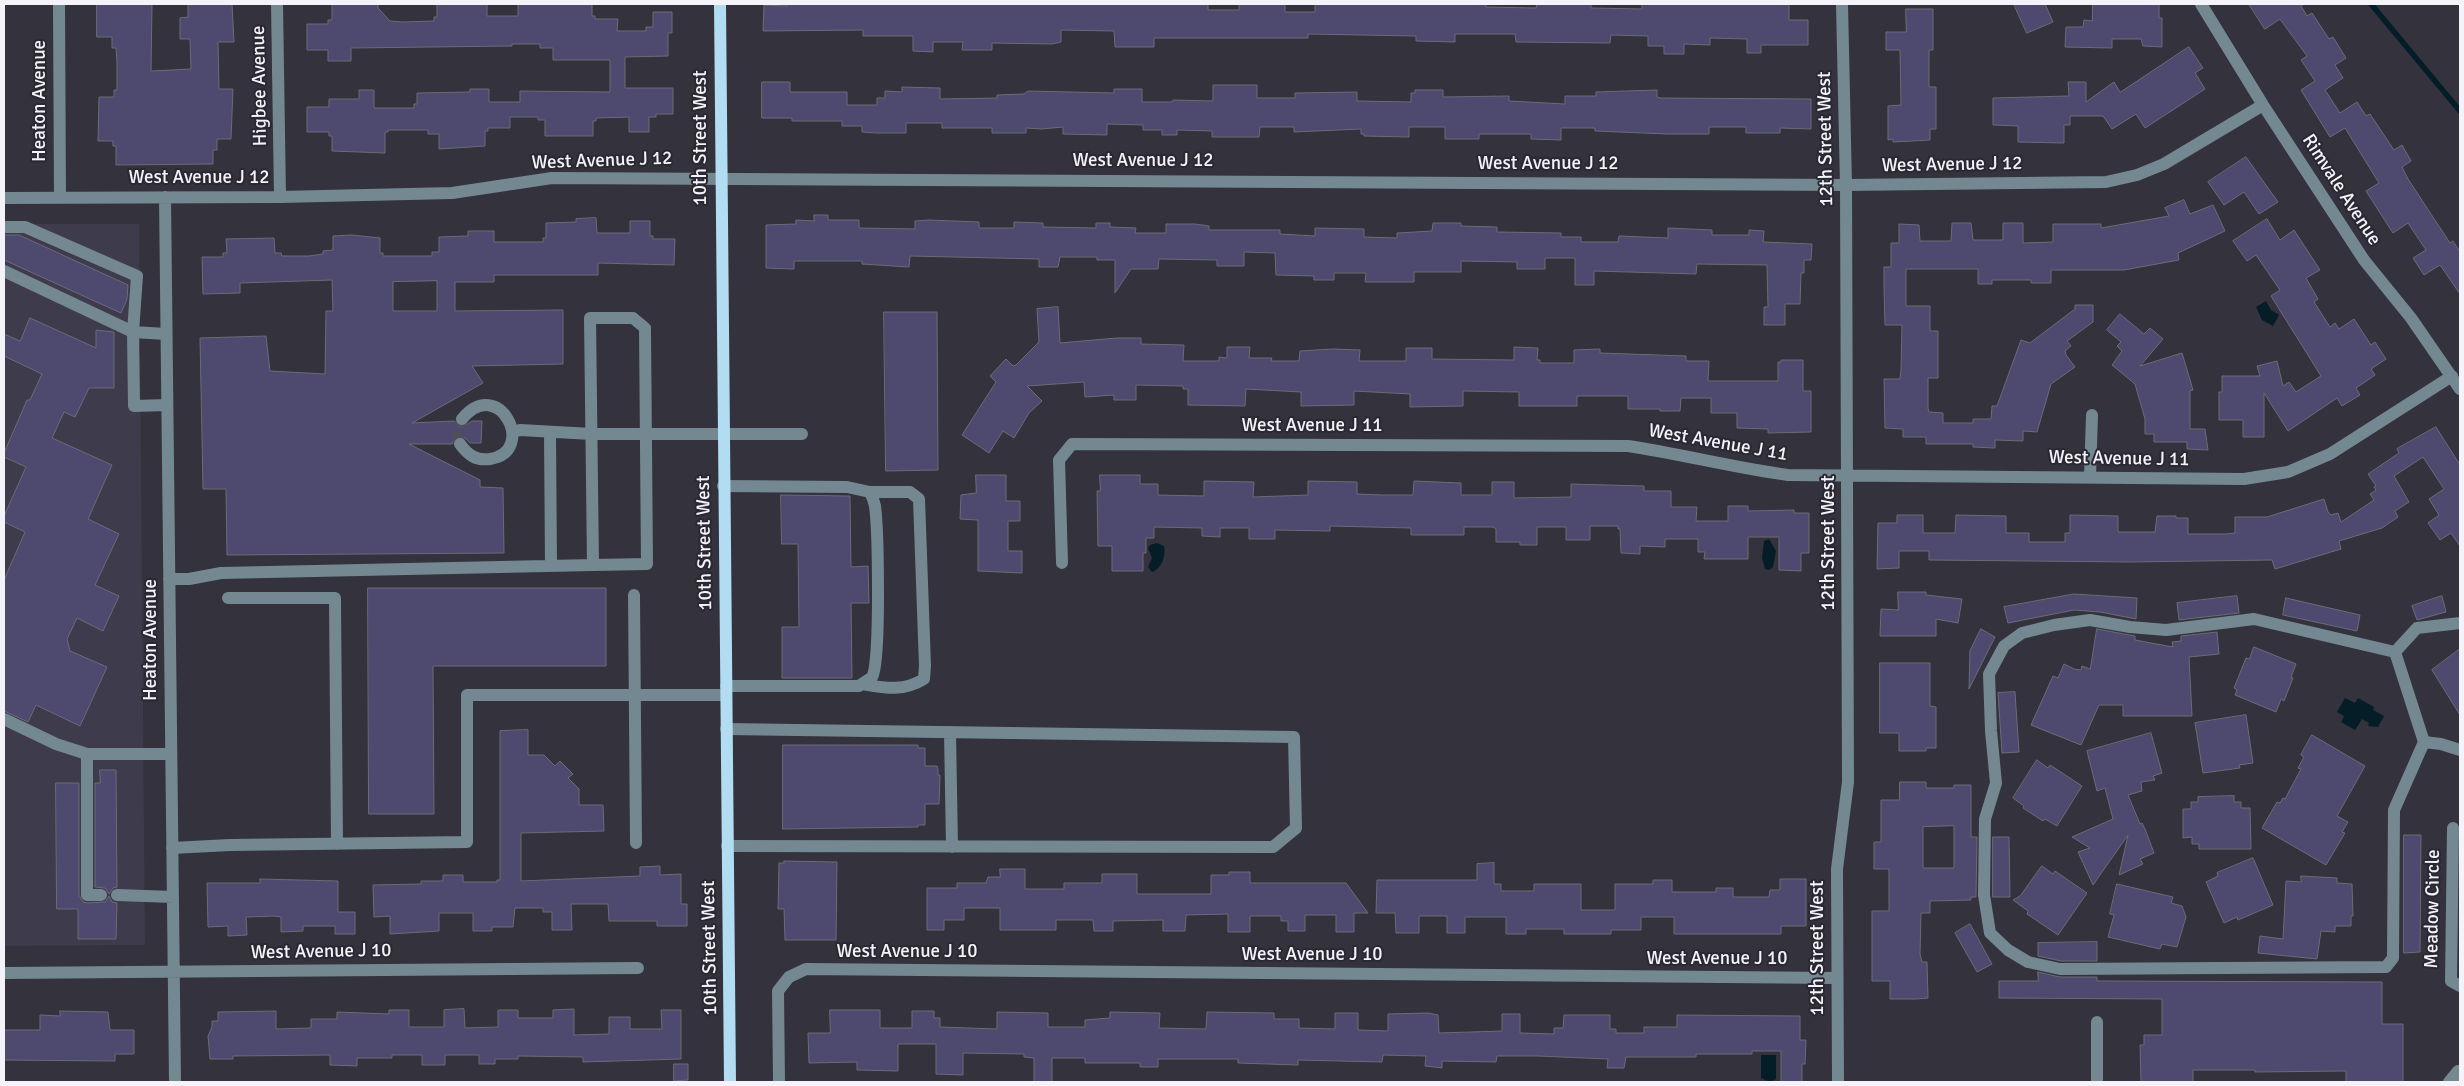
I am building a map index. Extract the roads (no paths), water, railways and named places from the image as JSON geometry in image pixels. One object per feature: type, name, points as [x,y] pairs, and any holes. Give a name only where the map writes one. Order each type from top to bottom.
[{"type":"main road","name":"10th Street West","points":[[720,4],[720,177],[730,1082]]},
{"type":"street","name":"Heaton Avenue","points":[[59,4],[60,198]]},
{"type":"street","name":"Higbee Avenue","points":[[277,4],[280,197]]},
{"type":"street","name":"12th Street West","points":[[1838,1082],[1837,870],[1848,782],[1846,185],[1842,4]]},
{"type":"street","name":"Rimvale Avenue","points":[[2201,4],[2263,105],[2364,260],[2411,318],[2460,389]]},
{"type":"street","name":"West Avenue J 12","points":[[4,198],[280,197],[452,193],[552,178],[720,177],[1846,185],[2106,182],[2138,175],[2164,164],[2263,105]]},
{"type":"street","name":"Heaton Avenue","points":[[165,197],[175,1082]]},
{"type":"street","points":[[4,227],[25,227],[137,276],[133,332],[134,406],[167,405]]},
{"type":"street","points":[[4,271],[133,332],[166,334]]},
{"type":"street","points":[[169,579],[189,579],[221,573],[647,564],[645,328],[634,318],[590,318],[593,565]]},
{"type":"street","name":"West Avenue J 11","points":[[1062,564],[1058,460],[1072,444],[1628,446],[1672,452],[1743,469],[1788,475],[2244,479],[2288,472],[2330,454],[2452,376]]},
{"type":"street","points":[[460,444],[473,457],[492,459],[507,450],[513,432],[507,416],[492,406],[475,407],[462,419]]},
{"type":"street","points":[[2090,477],[2092,415]]},
{"type":"street","points":[[513,432],[520,430],[550,434],[802,434]]},
{"type":"street","points":[[550,434],[551,566]]},
{"type":"street","points":[[723,486],[847,487],[870,492],[910,492],[919,498],[924,679],[912,687],[893,689],[862,684]]},
{"type":"street","points":[[172,848],[230,845],[467,842],[467,695],[636,696],[859,686],[872,677],[875,666],[878,544],[875,505],[870,492]]},
{"type":"street","points":[[634,594],[636,843]]},
{"type":"street","points":[[228,598],[335,598],[337,844]]},
{"type":"street","points":[[2254,619],[2395,652],[2424,742],[2394,810],[2393,958],[2386,967],[2060,969],[2028,962],[2008,950],[1990,933],[1984,895],[1985,820],[1996,783],[1991,731],[1989,674],[2004,646],[2022,633],[2054,625],[2090,620],[2130,628],[2166,630],[2254,619]]},
{"type":"street","points":[[2395,652],[2418,628],[2460,623]]},
{"type":"street","points":[[4,719],[56,744],[87,754],[170,754]]},
{"type":"street","points":[[726,729],[1294,737],[1296,828],[1273,847],[727,846]]},
{"type":"street","points":[[950,732],[952,847]]},
{"type":"street","points":[[2424,742],[2441,744],[2460,750]]},
{"type":"street","points":[[87,754],[86,895],[101,895]]},
{"type":"street","name":"Meadow Circle","points":[[2453,828],[2451,981],[2460,986]]},
{"type":"street","points":[[117,895],[173,897]]},
{"type":"street","name":"West Avenue J 10","points":[[4,972],[638,968]]},
{"type":"street","name":"West Avenue J 10","points":[[779,1082],[778,991],[789,977],[806,970],[1837,978]]},
{"type":"street","points":[[2097,1022],[2097,1082]]},
{"type":"street","points":[[2448,1082],[2459,1070]]},
{"type":"water","points":[[2266,301],[2271,310],[2279,315],[2273,326],[2262,320],[2256,307]]},
{"type":"water","points":[[1769,539],[1776,551],[1773,567],[1769,570],[1765,569],[1762,558],[1764,541]]},
{"type":"water","points":[[1157,543],[1164,546],[1164,558],[1161,565],[1152,572],[1148,567],[1152,558],[1148,548],[1150,545]]},
{"type":"water","points":[[2345,698],[2355,703],[2358,698],[2374,707],[2373,710],[2384,716],[2378,727],[2368,726],[2369,723],[2362,719],[2355,730],[2341,722],[2344,716],[2337,712]]},
{"type":"water","points":[[1761,1055],[1776,1055],[1776,1079],[1770,1082],[1761,1078]]},
{"type":"waterway","points":[[2371,4],[2460,111]]},
{"type":"tunnel","points":[[460,444],[458,436],[462,419]]}]
